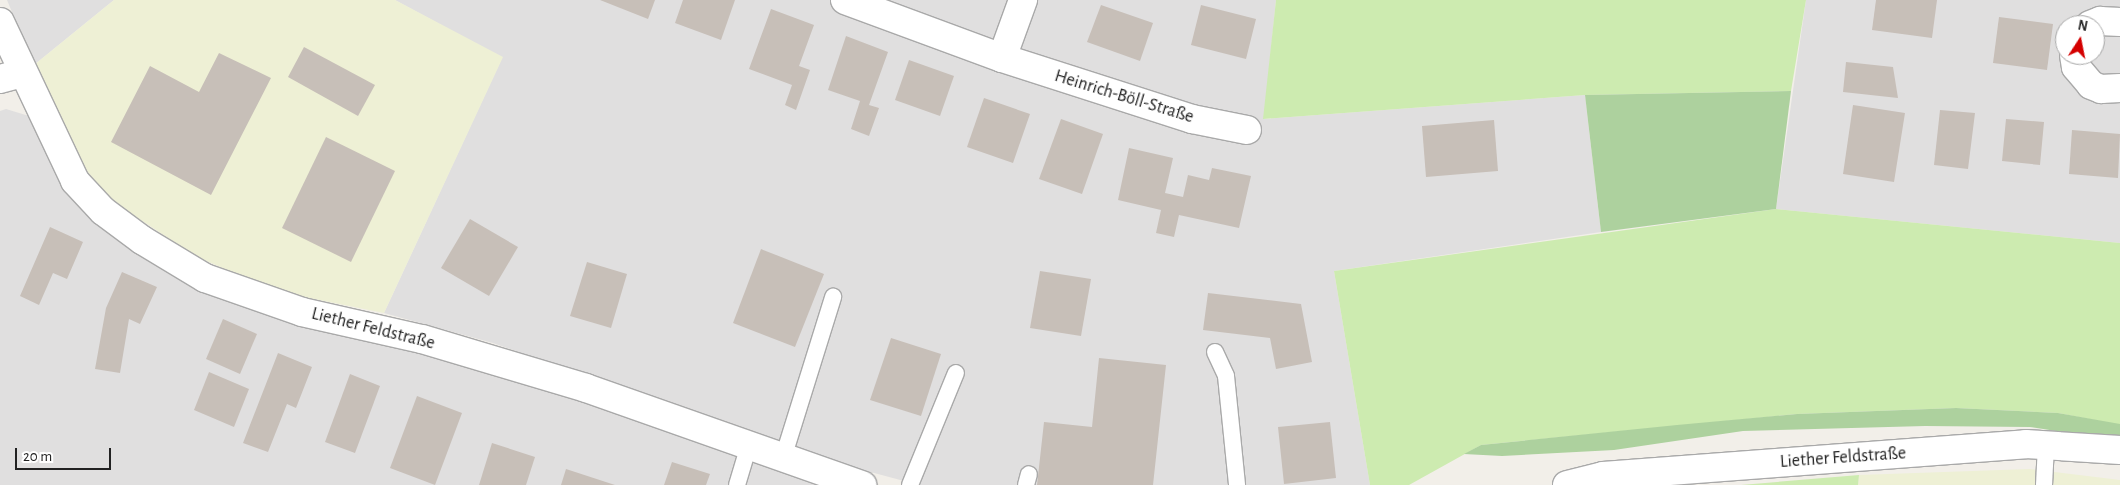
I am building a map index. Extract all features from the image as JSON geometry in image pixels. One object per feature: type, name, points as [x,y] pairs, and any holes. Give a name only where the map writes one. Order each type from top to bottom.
[{"type":"street","name":"Heinrich-Böll-Straße","points":[[845,0],[1002,58],[1192,119],[1247,130]]},
{"type":"street","points":[[1002,58],[1023,0]]},
{"type":"street","name":"Liether Feldstraße","points":[[0,22],[11,76],[75,181],[103,211],[142,240],[205,278],[302,312],[422,339],[586,388],[862,485]]},
{"type":"street","points":[[2076,65],[2090,85],[2101,89],[2120,88]]},
{"type":"street","name":"Liether Feldstraße","points":[[1567,485],[1603,476],[2026,444],[2120,450]]},
{"type":"lane","points":[[783,458],[833,297]]},
{"type":"lane","points":[[1215,352],[1226,376],[1237,485]]},
{"type":"lane","points":[[910,485],[956,373]]},
{"type":"lane","points":[[737,485],[749,445]]},
{"type":"lane","points":[[2044,485],[2046,445]]},
{"type":"shaded area","points":[[7,0],[114,0],[34,65]]},
{"type":"shaded area","points":[[395,0],[1276,0],[1264,119],[1585,95],[1601,232],[1334,271],[1370,485],[919,485],[833,462],[493,343],[384,313],[502,58]]},
{"type":"shaded area","points":[[1806,0],[2120,0],[2120,243],[1776,209]]},
{"type":"shaded area","points":[[6,109],[29,116],[45,151],[80,205],[187,281],[237,304],[397,345],[657,423],[815,485],[0,485],[0,111]]},
{"type":"green space","points":[[114,0],[395,0],[503,57],[384,313],[279,292],[197,257],[112,201],[86,170],[34,65]]},
{"type":"green space","points":[[1276,0],[1806,0],[1791,91],[1585,95],[1263,119]]},
{"type":"green space","points":[[1791,91],[1776,209],[1601,232],[1585,95]]},
{"type":"green space","points":[[1776,209],[2120,243],[2120,425],[2058,413],[1956,408],[1797,414],[1481,445],[1409,485],[1370,485],[1334,271]]},
{"type":"green space","points":[[1956,408],[2058,413],[2120,424],[2120,441],[2030,427],[1925,426],[1743,431],[1614,450],[1502,456],[1464,454],[1481,445],[1677,425],[1797,414]]},
{"type":"green space","points":[[2029,469],[2120,480],[2120,485],[1858,485],[1859,475]]},
{"type":"green space","points":[[1859,475],[1858,485],[1741,485]]},
{"type":"building","points":[[600,0],[655,0],[648,19]]},
{"type":"building","points":[[683,0],[735,0],[721,40],[675,23]]},
{"type":"building","points":[[1876,0],[1937,0],[1932,38],[1872,30]]},
{"type":"building","points":[[1101,5],[1153,23],[1140,61],[1087,42]]},
{"type":"building","points":[[1201,5],[1256,19],[1246,59],[1191,45]]},
{"type":"building","points":[[771,9],[814,25],[799,66],[810,70],[796,110],[785,105],[792,85],[749,69]]},
{"type":"building","points":[[1999,17],[2053,24],[2047,70],[1993,63]]},
{"type":"building","points":[[846,36],[888,52],[869,105],[879,108],[869,136],[851,129],[860,101],[828,90]]},
{"type":"building","points":[[304,47],[375,85],[358,116],[288,77]]},
{"type":"building","points":[[219,53],[271,78],[211,195],[111,142],[150,66],[199,92]]},
{"type":"building","points":[[909,60],[954,76],[940,116],[895,100]]},
{"type":"building","points":[[1846,62],[1893,67],[1898,98],[1843,92]]},
{"type":"building","points":[[984,98],[1030,114],[1013,163],[967,147]]},
{"type":"building","points":[[1853,105],[1905,113],[1894,182],[1843,174]]},
{"type":"building","points":[[1940,110],[1975,113],[1968,169],[1934,165]]},
{"type":"building","points":[[1061,119],[1103,134],[1082,194],[1039,179]]},
{"type":"building","points":[[2006,119],[2044,122],[2040,165],[2002,161]]},
{"type":"building","points":[[1494,120],[1498,171],[1426,177],[1422,126]]},
{"type":"building","points":[[2072,130],[2120,134],[2118,178],[2069,174]]},
{"type":"building","points":[[326,137],[395,171],[351,262],[282,228]]},
{"type":"building","points":[[1129,148],[1173,158],[1165,193],[1183,197],[1188,175],[1209,180],[1212,168],[1251,176],[1239,228],[1179,215],[1174,237],[1156,233],[1161,210],[1118,200]]},
{"type":"building","points":[[470,219],[518,247],[489,296],[441,268]]},
{"type":"building","points":[[50,227],[83,242],[67,279],[53,273],[39,305],[20,296]]},
{"type":"building","points":[[761,249],[824,274],[795,347],[733,323]]},
{"type":"building","points":[[587,262],[627,274],[611,328],[570,316]]},
{"type":"building","points":[[1040,271],[1091,279],[1081,336],[1030,328]]},
{"type":"building","points":[[122,272],[157,287],[140,324],[129,319],[120,373],[95,369],[106,308]]},
{"type":"building","points":[[1208,293],[1301,304],[1312,362],[1276,369],[1270,338],[1203,330]]},
{"type":"building","points":[[223,319],[257,334],[240,374],[206,359]]},
{"type":"building","points":[[891,338],[941,354],[921,416],[870,400]]},
{"type":"building","points":[[278,353],[312,367],[296,408],[287,404],[268,452],[243,443]]},
{"type":"building","points":[[1099,358],[1166,365],[1153,485],[1037,485],[1044,422],[1092,427]]},
{"type":"building","points":[[209,372],[249,389],[234,427],[194,410]]},
{"type":"building","points":[[350,374],[380,386],[355,453],[325,442]]},
{"type":"building","points":[[417,396],[462,413],[435,485],[390,468]]},
{"type":"building","points":[[1330,422],[1336,478],[1284,484],[1278,427]]},
{"type":"building","points":[[492,443],[535,457],[526,485],[479,485]]},
{"type":"building","points":[[672,462],[710,474],[706,485],[664,485]]},
{"type":"building","points":[[566,469],[615,485],[561,485]]}]
